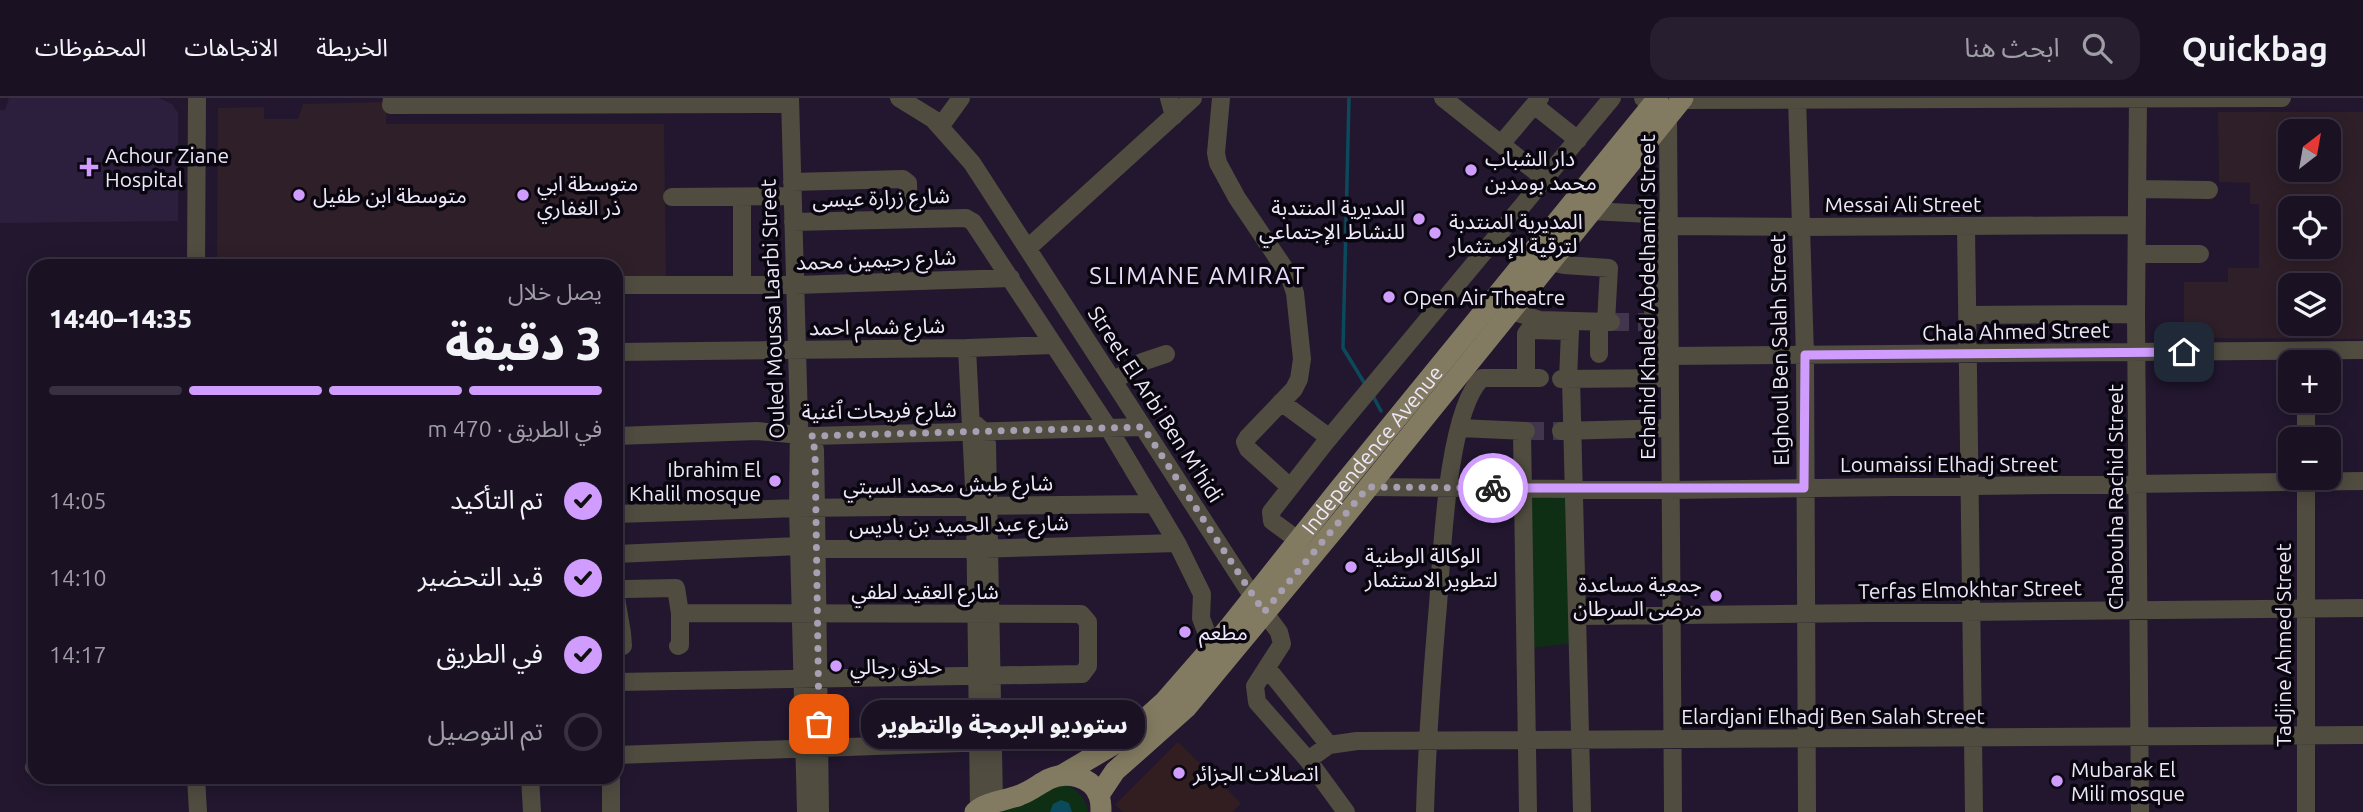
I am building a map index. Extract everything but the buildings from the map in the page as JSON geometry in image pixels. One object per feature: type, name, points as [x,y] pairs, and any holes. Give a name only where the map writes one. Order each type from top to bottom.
[{"type":"main road","name":"Independence Avenue","points":[[1100,803],[1115,771],[1186,708],[1259,605],[1298,540],[1655,104],[1681,99]]},
{"type":"main road","name":"Independence Avenue","points":[[983,807],[1021,795],[1124,739],[1165,701],[1212,647],[1259,605],[1522,318],[1550,262],[1591,211],[1655,104]]},
{"type":"main road","points":[[1062,775],[1076,775],[1088,782],[1100,803]]},
{"type":"street","points":[[195,259],[197,98]]},
{"type":"street","points":[[392,98],[391,105],[537,101],[790,101]]},
{"type":"street","name":"Street El Arbi Ben M'hidi","points":[[899,98],[933,119],[972,163],[1279,632],[1282,644],[1266,668]]},
{"type":"street","points":[[1169,98],[1174,116]]},
{"type":"street","points":[[1028,248],[1193,98]]},
{"type":"street","points":[[1221,98],[1216,153],[1218,163],[1237,198],[1289,275],[1295,293],[1302,359],[1299,379],[1294,389],[1245,442],[1248,449],[1290,487]]},
{"type":"street","points":[[1443,98],[1545,179]]},
{"type":"street","points":[[1298,540],[1272,521],[1271,512],[1325,443],[1612,98]]},
{"type":"street","points":[[1681,99],[2282,98]]},
{"type":"street","points":[[940,127],[962,99]]},
{"type":"street","name":"Elghoul Ben Salah Street","points":[[1797,99],[1805,355],[1807,812]]},
{"type":"street","name":"Chabouha Rachid Street","points":[[2138,99],[2136,352],[2140,812]]},
{"type":"street","name":"Ouled Moussa Laarbi Street","points":[[790,101],[797,350],[805,435],[812,748],[820,812]]},
{"type":"street","points":[[1501,144],[1537,102],[1578,140]]},
{"type":"street","name":"Echahid Khaled Abdelhamid Street","points":[[1655,104],[1669,226],[1673,812]]},
{"type":"street","points":[[672,197],[742,197],[792,189],[906,180],[909,219]]},
{"type":"street","points":[[2137,190],[2209,190]]},
{"type":"street","points":[[742,197],[742,284]]},
{"type":"street","points":[[1591,211],[1652,216],[1650,322],[1653,368]]},
{"type":"street","name":"شارع زرارة عيسى","points":[[793,222],[970,219],[1012,278]]},
{"type":"street","name":"Messai Ali Street","points":[[1669,226],[1801,228],[2137,225]]},
{"type":"street","points":[[1966,227],[1974,812]]},
{"type":"street","points":[[2137,254],[2200,254]]},
{"type":"street","points":[[1550,262],[1609,268],[1599,356],[1600,378]]},
{"type":"street","points":[[1012,278],[1109,429],[1177,542],[1202,594],[1201,618],[1212,647]]},
{"type":"street","name":"شارع رحيمين محمد","points":[[623,285],[795,285],[1012,278]]},
{"type":"street","points":[[1967,315],[2136,314]]},
{"type":"street","points":[[1522,318],[1604,324]]},
{"type":"street","points":[[1576,331],[1604,324]]},
{"type":"street","name":"شارع شمام احمد","points":[[623,352],[1054,345]]},
{"type":"street","points":[[967,348],[975,429],[987,444],[982,507],[986,742],[983,807]]},
{"type":"street","name":"Chala Ahmed Street","points":[[2341,352],[2363,350]]},
{"type":"street","name":"Chala Ahmed Street","points":[[1670,356],[2136,352],[2278,355]]},
{"type":"street","points":[[1114,381],[1142,362],[1166,354]]},
{"type":"street","points":[[1425,812],[1438,488],[1470,396],[1482,378],[1670,377]]},
{"type":"street","points":[[1552,379],[1566,431],[1575,488],[1582,812]]},
{"type":"street","points":[[1281,402],[1323,433],[1325,443]]},
{"type":"street","name":"شارع فريحات ٱغنية","points":[[623,436],[757,431],[805,435],[1143,427]]},
{"type":"street","points":[[1566,431],[1670,428]]},
{"type":"street","points":[[1460,429],[1524,432],[1521,488],[1529,741],[1528,812]]},
{"type":"street","name":"Loumaissi Elhadj Street","points":[[1368,487],[1671,490],[2278,481]]},
{"type":"street","name":"Loumaissi Elhadj Street","points":[[2341,481],[2363,481]]},
{"type":"street","name":"Tadjine Ahmed Street","points":[[2306,490],[2306,812]]},
{"type":"street","name":"شارع طبش محمد السبتي","points":[[623,514],[807,508],[1154,504]]},
{"type":"street","name":"شارع عبد الحميد بن باديس","points":[[623,554],[808,547],[983,549],[1177,542]]},
{"type":"street","points":[[623,590],[676,587],[680,613],[678,646]]},
{"type":"street","name":"Terfas Elmokhtar Street","points":[[1578,616],[2363,608]]},
{"type":"street","name":"شارع العقيد لطفي","points":[[680,613],[1081,614],[1088,622],[1088,666],[1083,674],[984,675]]},
{"type":"street","points":[[1329,745],[1266,668],[1255,686],[1257,702],[1308,760],[1346,812]]},
{"type":"street","points":[[623,682],[984,675]]},
{"type":"street","name":"Elardjani Elhadj Ben Salah Street","points":[[1308,760],[1329,745],[1357,741],[2363,734]]},
{"type":"street","points":[[623,755],[986,742]]},
{"type":"street","name":"Ouled Moussa Laarbi Street","points":[[806,812],[812,748]]},
{"type":"street","points":[[196,784],[198,811]]},
{"type":"street","points":[[530,784],[532,812]]},
{"type":"street","points":[[611,784],[611,812]]},
{"type":"shaded area","name":"Achour Ziane Hospital","points":[[9,98],[159,98],[172,104],[178,113],[178,221],[0,223],[0,110],[5,110]]},
{"type":"shaded area","name":"متوسطة ابي ذر الغفاري","points":[[387,102],[386,124],[664,124],[666,280],[623,281],[623,259],[217,259],[218,108],[264,107],[264,119],[298,119],[303,104]]},
{"type":"shaded area","points":[[2218,112],[2363,112],[2363,339],[2184,338],[2184,282],[2228,282],[2228,268],[2259,268],[2259,204],[2250,204],[2250,183],[2219,182]]},
{"type":"shaded area","name":"اتصالات الجزائر","points":[[1178,742],[1241,803],[1233,812],[1123,812],[1115,805]]},
{"type":"green space","points":[[1528,497],[1571,497],[1574,643],[1531,648]]},
{"type":"green space","points":[[1067,785],[1081,796],[1088,812],[990,812],[1046,788]]},
{"type":"water","points":[[1061,800],[1069,803],[1072,812],[1050,812],[1053,804]]},
{"type":"waterway","points":[[1349,98],[1343,348],[1365,384]]},
{"type":"waterway","points":[[1373,396],[1381,411]]},
{"type":"tunnel","points":[[1611,322],[1647,322]]},
{"type":"tunnel","points":[[1526,431],[1561,431]]},
{"type":"way so far","points":[[819,724],[815,450],[811,436],[1143,427],[1264,612],[1368,487],[1493,488]]},
{"type":"place","name":"Achour Ziane Hospital","points":[[89,167]]},
{"type":"place","name":"دار الشباب محمد بومدين","points":[[1471,170]]},
{"type":"place","name":"متوسطة ابن طفيل","points":[[299,195]]},
{"type":"place","name":"متوسطة ابي ذر الغفاري","points":[[523,195]]},
{"type":"place","name":"المديرية المنتدبة للنشاط الإجتماعي","points":[[1419,219]]},
{"type":"place","name":"المديرية المنتدبة لترقية الإستثمار","points":[[1435,233]]},
{"type":"place","name":"Open Air Theatre","points":[[1389,297]]},
{"type":"place","name":"Ibrahim El Khalil mosque","points":[[775,481]]},
{"type":"place","name":"الوكالة الوطنية لتطوير الاستثمار","points":[[1351,567]]},
{"type":"place","name":"جمعية مساعدة مرضى السرطان","points":[[1716,596]]},
{"type":"place","name":"مطعم","points":[[1185,632]]},
{"type":"place","name":"حلاق رجالي","points":[[836,666]]},
{"type":"place","name":"ستوديو البرمجة والتطوير","points":[[819,724]]},
{"type":"place","name":"اتصالات الجزائر","points":[[1179,773]]},
{"type":"place","name":"Mubarak El Mili mosque","points":[[2057,781]]},
{"type":"district","name":"SLIMANE AMIRAT","points":[[1198,275]]},
{"type":"route","points":[[1493,488],[1804,488],[1805,355],[2184,352]]}]
